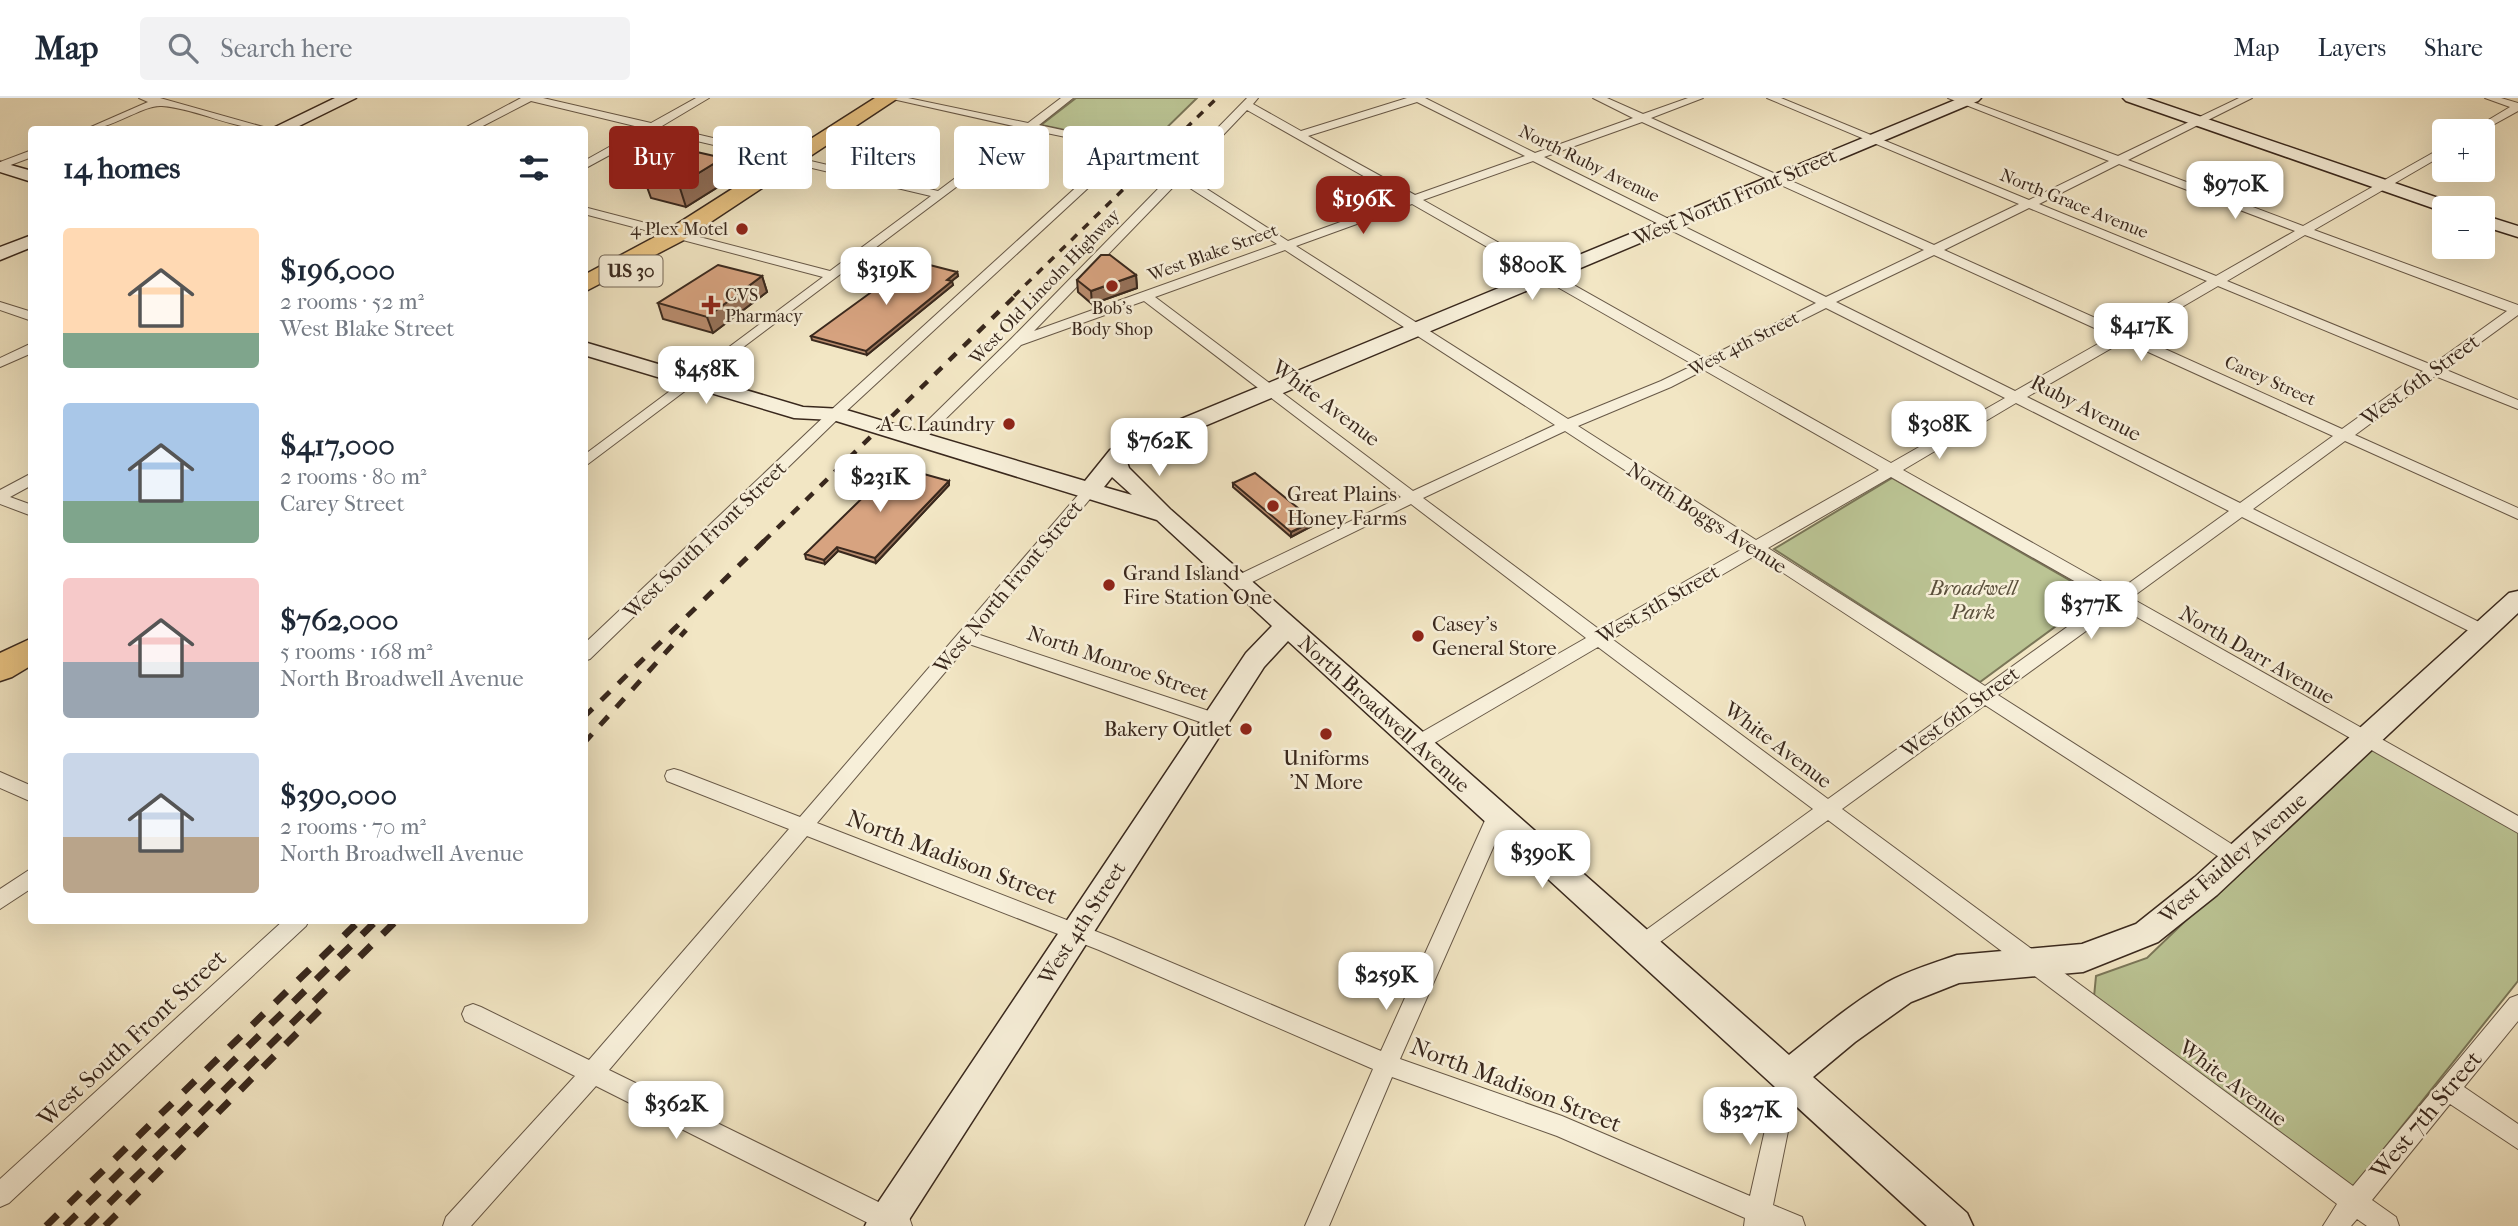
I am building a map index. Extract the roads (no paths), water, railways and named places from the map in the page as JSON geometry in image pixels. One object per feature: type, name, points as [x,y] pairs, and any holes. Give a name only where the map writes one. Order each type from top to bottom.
[{"type":"highway","name":"US 30","points":[[812,147],[890,98]]},
{"type":"highway","name":"US 30","points":[[588,283],[674,236],[746,189]]},
{"type":"highway","name":"US 30","points":[[588,298],[639,265],[674,236]]},
{"type":"highway","points":[[0,669],[28,652]]},
{"type":"main road","points":[[286,126],[348,98]]},
{"type":"main road","points":[[2130,98],[2432,202]]},
{"type":"main road","points":[[0,167],[28,176]]},
{"type":"main road","points":[[2495,224],[2518,232]]},
{"type":"main road","name":"North Broadwell Avenue","points":[[588,349],[813,400],[835,414],[1165,515],[1954,1226]]},
{"type":"main road","points":[[1115,459],[1119,471],[1165,515]]},
{"type":"main road","name":"West Faidley Avenue","points":[[1788,1077],[1843,1031],[1899,992],[1956,969],[2083,958],[2147,933],[2237,858],[2518,598]]},
{"type":"main road","name":"West 4th Street","points":[[891,1224],[1076,932],[1215,720],[1255,660],[1287,626]]},
{"type":"street","points":[[144,98],[162,100],[255,126]]},
{"type":"street","points":[[474,126],[529,98],[648,126]]},
{"type":"street","points":[[654,126],[704,98]]},
{"type":"street","points":[[890,98],[1031,126],[1068,98]]},
{"type":"street","points":[[1300,135],[1417,98]]},
{"type":"street","name":"North Ruby Avenue","points":[[1417,98],[1670,224]]},
{"type":"street","name":"Carey Street","points":[[1598,98],[2518,514]]},
{"type":"street","name":"West Blake Street","points":[[1016,342],[1699,98]]},
{"type":"street","name":"North Grace Avenue","points":[[1772,98],[2518,405]]},
{"type":"street","name":"West 4th Street","points":[[1238,582],[1564,426],[1666,384],[1827,302],[2247,98]]},
{"type":"street","points":[[2490,98],[2518,106]]},
{"type":"street","points":[[1963,99],[2517,310]]},
{"type":"street","name":"West North Front Street","points":[[455,1226],[591,1074],[1125,450],[1872,140],[1963,99]]},
{"type":"street","points":[[99,126],[162,100]]},
{"type":"street","name":"North Darr Avenue","points":[[1250,101],[1300,135],[2518,825]]},
{"type":"street","name":"West Old Lincoln Highway","points":[[1224,128],[1250,101]]},
{"type":"street","points":[[2495,119],[2518,106]]},
{"type":"street","name":"West South Front Street","points":[[588,650],[835,414],[1109,163],[1118,151],[1114,144],[1049,130]]},
{"type":"street","points":[[588,164],[609,152]]},
{"type":"street","points":[[0,167],[28,155]]},
{"type":"street","name":"West 5th Street","points":[[1417,744],[2120,334],[2432,156]]},
{"type":"street","points":[[812,165],[941,195]]},
{"type":"street","points":[[588,460],[954,185]]},
{"type":"street","name":"West Old Lincoln Highway","points":[[918,438],[1016,342],[1164,189]]},
{"type":"street","name":"North Boggs Avenue","points":[[1200,189],[2237,858]]},
{"type":"street","points":[[588,211],[833,276]]},
{"type":"street","name":"Ruby Avenue","points":[[1670,224],[2483,631]]},
{"type":"street","points":[[0,254],[28,242]]},
{"type":"street","name":"White Avenue","points":[[1146,296],[1826,809],[2387,1226]]},
{"type":"street","points":[[0,306],[28,316]]},
{"type":"street","name":"West 6th Street","points":[[1642,944],[2517,310]]},
{"type":"street","name":"North Broadwell Avenue","points":[[588,333],[702,374]]},
{"type":"street","points":[[0,363],[28,349]]},
{"type":"street","points":[[0,497],[28,480]]},
{"type":"street","points":[[0,497],[28,509]]},
{"type":"street","name":"North Monroe Street","points":[[967,636],[1215,720]]},
{"type":"street","name":"North Madison Street","points":[[674,776],[1076,932],[1386,1064],[1562,1127],[1758,1219],[1793,1226]]},
{"type":"street","points":[[0,779],[28,793]]},
{"type":"street","points":[[1317,1226],[1497,816]]},
{"type":"street","points":[[0,900],[28,879]]},
{"type":"street","name":"West South Front Street","points":[[0,1195],[293,924]]},
{"type":"street","name":"West 7th Street","points":[[2335,1226],[2518,1005]]},
{"type":"street","points":[[473,1014],[891,1224]]},
{"type":"street","points":[[1758,1219],[1788,1077]]},
{"type":"street","points":[[2448,1090],[2518,1138]]},
{"type":"railway","points":[[1014,296],[1217,98]]},
{"type":"railway","points":[[763,542],[1016,295]]},
{"type":"railway","points":[[588,713],[765,540]]},
{"type":"railway","points":[[588,739],[686,630]]},
{"type":"railway","points":[[46,1226],[356,924]]},
{"type":"railway","points":[[65,1226],[373,924]]},
{"type":"railway","points":[[86,1226],[393,924]]},
{"type":"railway","points":[[105,1226],[323,1007]]},
{"type":"place","name":"4 Plex Motel","points":[[742,229]]},
{"type":"place","name":"Bob's Body Shop","points":[[1112,286]]},
{"type":"place","name":"CVS Pharmacy","points":[[711,305]]},
{"type":"place","name":"A-C Laundry","points":[[1009,424]]},
{"type":"place","name":"Great Plains Honey Farms","points":[[1273,506]]},
{"type":"place","name":"Grand Island Fire Station One","points":[[1109,585]]},
{"type":"place","name":"Casey's General Store","points":[[1418,636]]},
{"type":"place","name":"Bakery Outlet","points":[[1246,729]]},
{"type":"place","name":"Uniforms 'N More","points":[[1326,734]]},
{"type":"park label","name":"Broadwell Park","points":[[1973,600]]}]
